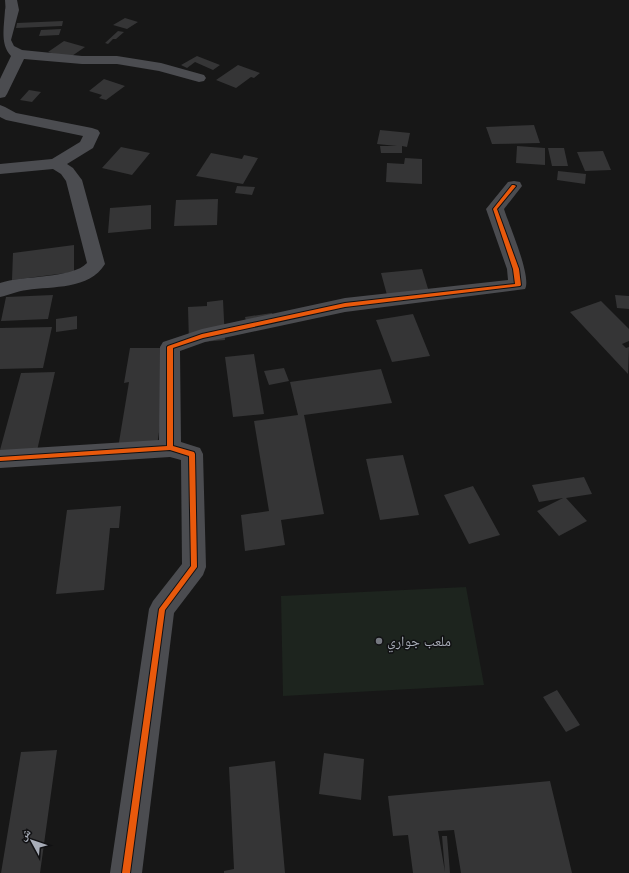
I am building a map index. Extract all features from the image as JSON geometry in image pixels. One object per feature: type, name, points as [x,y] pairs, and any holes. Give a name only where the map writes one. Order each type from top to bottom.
[{"type":"street","points":[[8,7],[4,40],[9,49],[19,54],[82,60],[117,60],[161,67],[199,78]]},
{"type":"street","points":[[0,94],[19,54]]},
{"type":"street","points":[[0,110],[11,117],[92,133],[87,145],[56,164],[0,169]]},
{"type":"street","points":[[0,291],[18,284],[82,276],[93,269],[96,264],[74,180],[67,171],[56,164]]},
{"type":"street","points":[[170,448],[170,347],[202,336],[345,305],[518,285],[516,269],[495,209],[514,186]]},
{"type":"street","points":[[0,460],[170,448],[192,454],[194,567],[162,609],[126,873]]},
{"type":"shaded area","name":"ملعب جواري","points":[[466,587],[484,685],[283,696],[281,596]]},
{"type":"building","points":[[125,18],[138,22],[127,29],[113,25]]},
{"type":"building","points":[[63,21],[62,26],[16,28],[17,23]]},
{"type":"building","points":[[61,29],[59,35],[39,36],[41,30]]},
{"type":"building","points":[[118,31],[124,32],[108,44],[105,43]]},
{"type":"building","points":[[64,41],[85,47],[69,58],[48,52]]},
{"type":"building","points":[[197,56],[220,65],[213,70],[195,62],[187,68],[181,65]]},
{"type":"building","points":[[238,65],[260,73],[254,78],[251,77],[236,88],[216,80]]},
{"type":"building","points":[[104,79],[125,86],[106,100],[99,98],[102,95],[89,91]]},
{"type":"building","points":[[29,90],[41,92],[32,102],[20,100]]},
{"type":"building","points":[[534,125],[540,143],[492,144],[486,127]]},
{"type":"building","points":[[380,130],[410,133],[407,147],[402,146],[402,153],[381,153],[380,146],[397,146],[377,144]]},
{"type":"building","points":[[517,146],[545,148],[545,165],[516,163]]},
{"type":"building","points":[[121,147],[150,153],[132,175],[102,168]]},
{"type":"building","points":[[548,148],[564,148],[568,166],[552,166]]},
{"type":"building","points":[[603,151],[611,170],[585,171],[577,152]]},
{"type":"building","points":[[211,153],[242,159],[244,155],[258,158],[243,184],[196,176]]},
{"type":"building","points":[[405,158],[422,159],[422,184],[386,182],[387,163],[404,164]]},
{"type":"building","points":[[558,171],[586,174],[585,184],[557,180]]},
{"type":"building","points":[[237,186],[255,187],[252,195],[235,193]]},
{"type":"building","points":[[218,199],[217,225],[174,226],[176,200]]},
{"type":"building","points":[[151,205],[151,229],[108,233],[110,208]]},
{"type":"building","points":[[74,245],[74,272],[12,280],[13,253]]},
{"type":"building","points":[[422,269],[429,292],[387,295],[381,273]]},
{"type":"building","points":[[53,295],[48,319],[1,321],[6,297]]},
{"type":"building","points":[[615,295],[629,296],[629,309],[617,308]]},
{"type":"building","points":[[223,300],[225,340],[189,343],[188,307],[207,306],[207,302]]},
{"type":"building","points":[[601,301],[629,329],[629,341],[622,344],[626,348],[629,347],[628,374],[570,312]]},
{"type":"building","points":[[272,313],[276,325],[248,329],[245,317]]},
{"type":"building","points":[[413,314],[430,356],[392,362],[376,320]]},
{"type":"building","points":[[77,316],[77,329],[56,332],[56,319]]},
{"type":"building","points":[[52,327],[43,368],[0,369],[0,328]]},
{"type":"building","points":[[130,348],[171,348],[156,453],[117,454],[129,382],[124,383]]},
{"type":"building","points":[[254,354],[264,414],[233,417],[225,357]]},
{"type":"building","points":[[284,368],[289,381],[269,385],[264,371]]},
{"type":"building","points":[[381,369],[392,403],[304,415],[324,514],[281,520],[285,545],[245,551],[241,515],[269,511],[254,421],[298,415],[290,382]]},
{"type":"building","points":[[55,372],[36,455],[0,456],[0,450],[21,373]]},
{"type":"building","points":[[403,455],[419,515],[380,520],[366,459]]},
{"type":"building","points":[[584,477],[592,494],[566,498],[587,521],[559,536],[537,511],[563,498],[539,502],[532,485]]},
{"type":"building","points":[[473,486],[500,535],[469,544],[444,495]]},
{"type":"building","points":[[121,506],[119,528],[110,528],[104,590],[56,594],[67,510]]},
{"type":"building","points":[[557,690],[580,725],[566,732],[543,697]]},
{"type":"building","points":[[57,750],[40,873],[1,873],[21,752]]},
{"type":"building","points":[[324,753],[364,759],[361,800],[319,794]]},
{"type":"building","points":[[275,761],[285,873],[224,873],[224,871],[234,869],[229,767]]},
{"type":"building","points":[[550,781],[572,873],[461,873],[454,830],[438,831],[445,872],[442,836],[447,836],[450,873],[413,873],[408,835],[393,836],[388,796]]},
{"type":"cycle path","points":[[170,448],[170,347],[202,336],[345,305],[518,285],[516,269],[495,209],[514,186]]},
{"type":"cycle path","points":[[0,459],[170,448],[192,454],[194,567],[162,609],[126,873]]},
{"type":"place","name":"ملعب جواري","points":[[379,641]]}]
